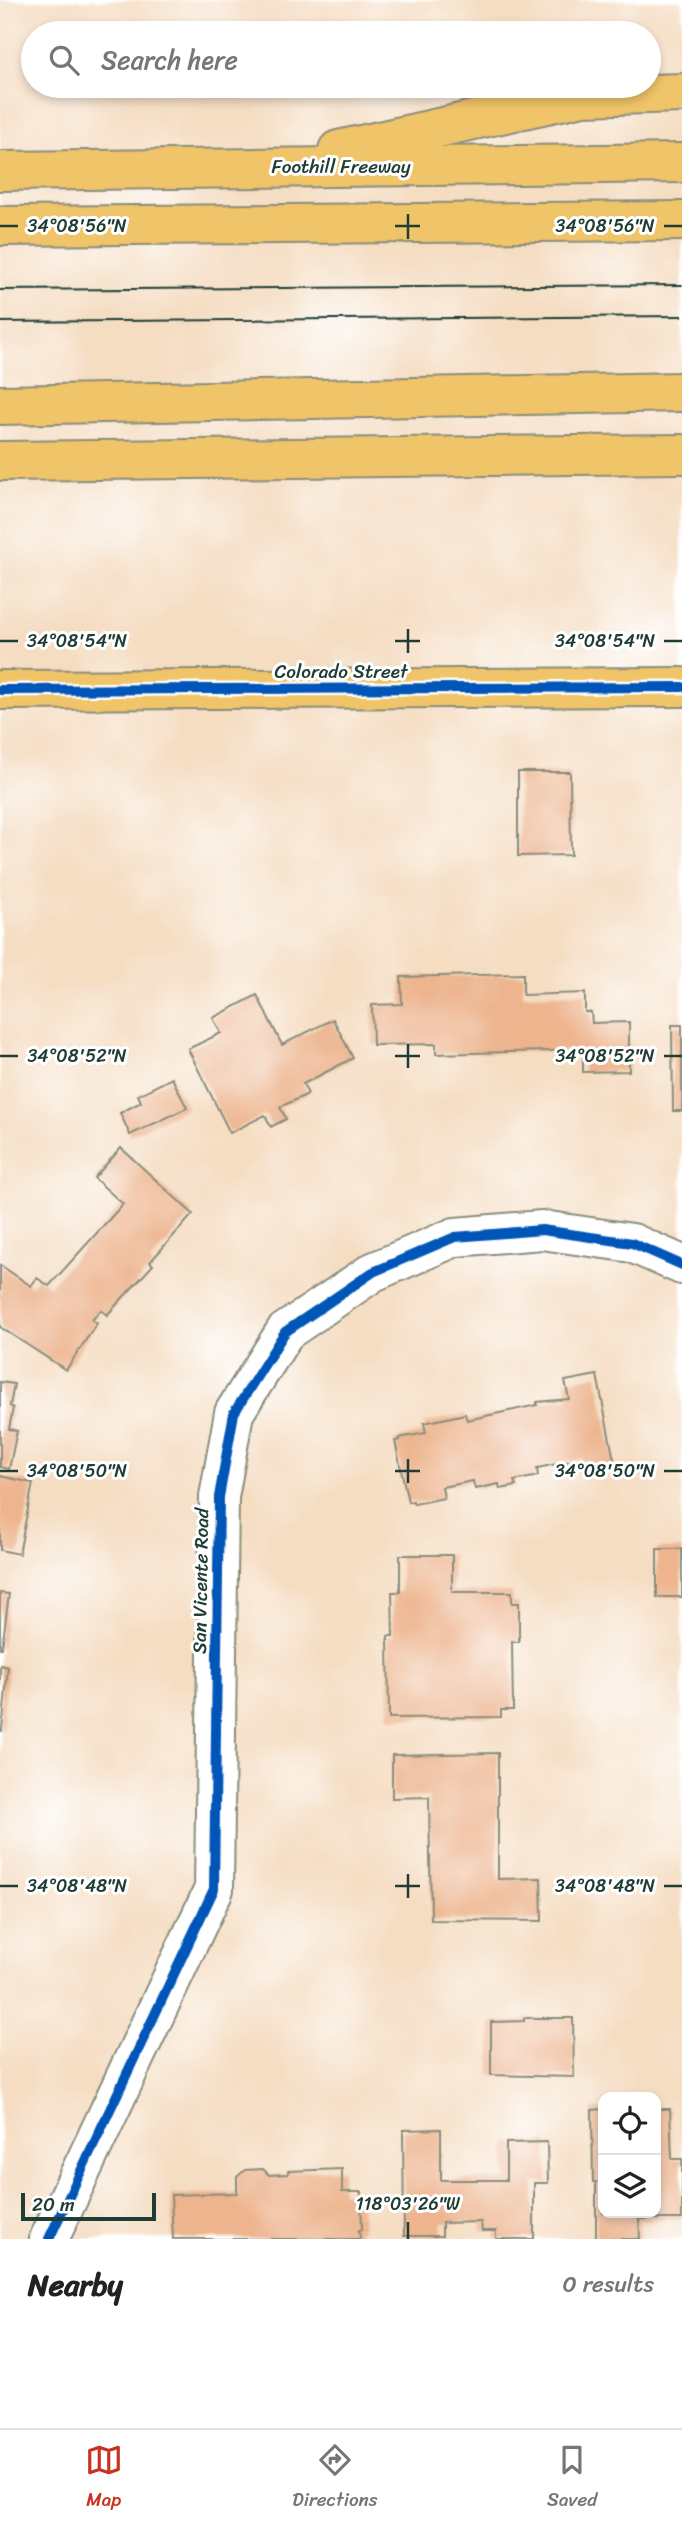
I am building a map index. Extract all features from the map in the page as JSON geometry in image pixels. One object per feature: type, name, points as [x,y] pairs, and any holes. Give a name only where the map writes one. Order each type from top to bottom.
[{"type":"main road","points":[[661,94],[682,93]]},
{"type":"main road","points":[[261,166],[574,98]]},
{"type":"main road","name":"Foothill Freeway","points":[[0,171],[682,163]]},
{"type":"main road","points":[[0,226],[682,221]]},
{"type":"main road","points":[[0,405],[682,392]]},
{"type":"main road","points":[[0,461],[682,454]]},
{"type":"main road","name":"Colorado Street","points":[[0,690],[682,687]]},
{"type":"street","name":"San Vicente Road","points":[[50,2239],[214,1889],[219,1497],[234,1413],[285,1332],[373,1272],[456,1237],[542,1230],[632,1243],[682,1265]]},
{"type":"building","points":[[518,772],[570,772],[571,855],[518,856]]},
{"type":"building","points":[[523,974],[523,995],[585,993],[585,1012],[591,1012],[592,1023],[629,1022],[629,1071],[583,1072],[583,1050],[436,1054],[436,1044],[373,1045],[372,1005],[402,1004],[401,977]]},
{"type":"building","points":[[257,995],[282,1045],[333,1019],[353,1058],[303,1084],[308,1094],[280,1107],[286,1119],[271,1127],[265,1115],[230,1133],[188,1049],[221,1033],[213,1018]]},
{"type":"building","points":[[672,1025],[682,1025],[682,1111],[673,1111]]},
{"type":"building","points":[[172,1078],[187,1108],[130,1135],[120,1113],[141,1102],[138,1095]]},
{"type":"building","points":[[121,1148],[193,1214],[150,1262],[153,1265],[107,1315],[101,1310],[92,1320],[97,1323],[66,1370],[0,1327],[0,1265],[31,1286],[37,1278],[49,1286],[123,1204],[94,1178]]},
{"type":"building","points":[[597,1375],[615,1465],[584,1471],[581,1459],[537,1468],[538,1476],[514,1481],[516,1486],[500,1489],[499,1484],[475,1489],[473,1481],[442,1487],[444,1498],[414,1504],[413,1501],[408,1502],[395,1441],[400,1440],[399,1438],[426,1433],[424,1423],[465,1414],[467,1420],[537,1405],[537,1402],[569,1399],[565,1381]]},
{"type":"building","points":[[0,1382],[14,1384],[9,1429],[17,1431],[9,1469],[0,1467]]},
{"type":"building","points":[[0,1476],[33,1483],[19,1554],[0,1550]]},
{"type":"building","points":[[657,1549],[682,1549],[682,1597],[657,1597]]},
{"type":"building","points":[[400,1555],[452,1555],[452,1592],[512,1592],[512,1603],[519,1603],[519,1642],[512,1642],[513,1710],[501,1710],[501,1717],[389,1718],[388,1636],[393,1636],[392,1592],[400,1592]]},
{"type":"building","points":[[0,1593],[9,1594],[2,1648],[0,1648]]},
{"type":"building","points":[[0,1665],[8,1667],[2,1731],[0,1731]]},
{"type":"building","points":[[498,1753],[498,1879],[541,1878],[542,1921],[431,1920],[429,1797],[392,1798],[392,1755]]},
{"type":"building","points":[[524,2018],[573,2018],[574,2077],[491,2075],[491,2022],[524,2021]]},
{"type":"building","points":[[598,2109],[598,2218],[661,2218],[661,2109],[670,2109],[672,2159],[682,2159],[682,2219],[639,2219],[640,2239],[596,2239],[592,2110]]},
{"type":"building","points":[[441,2129],[441,2180],[506,2180],[506,2143],[547,2142],[548,2183],[534,2183],[534,2239],[496,2239],[496,2231],[482,2231],[481,2222],[442,2223],[442,2236],[404,2236],[403,2130]]},
{"type":"building","points":[[263,2169],[269,2175],[288,2174],[288,2171],[342,2169],[342,2192],[361,2192],[360,2239],[173,2239],[171,2195],[237,2193],[237,2177],[245,2170]]},
{"type":"tram line","points":[[0,290],[682,285]]},
{"type":"tram line","points":[[0,322],[682,316]]},
{"type":"cycle path","points":[[0,690],[682,687]]},
{"type":"cycle path","points":[[49,2239],[214,1889],[219,1497],[234,1413],[285,1332],[373,1272],[455,1237],[542,1230],[632,1243],[682,1265]]}]
